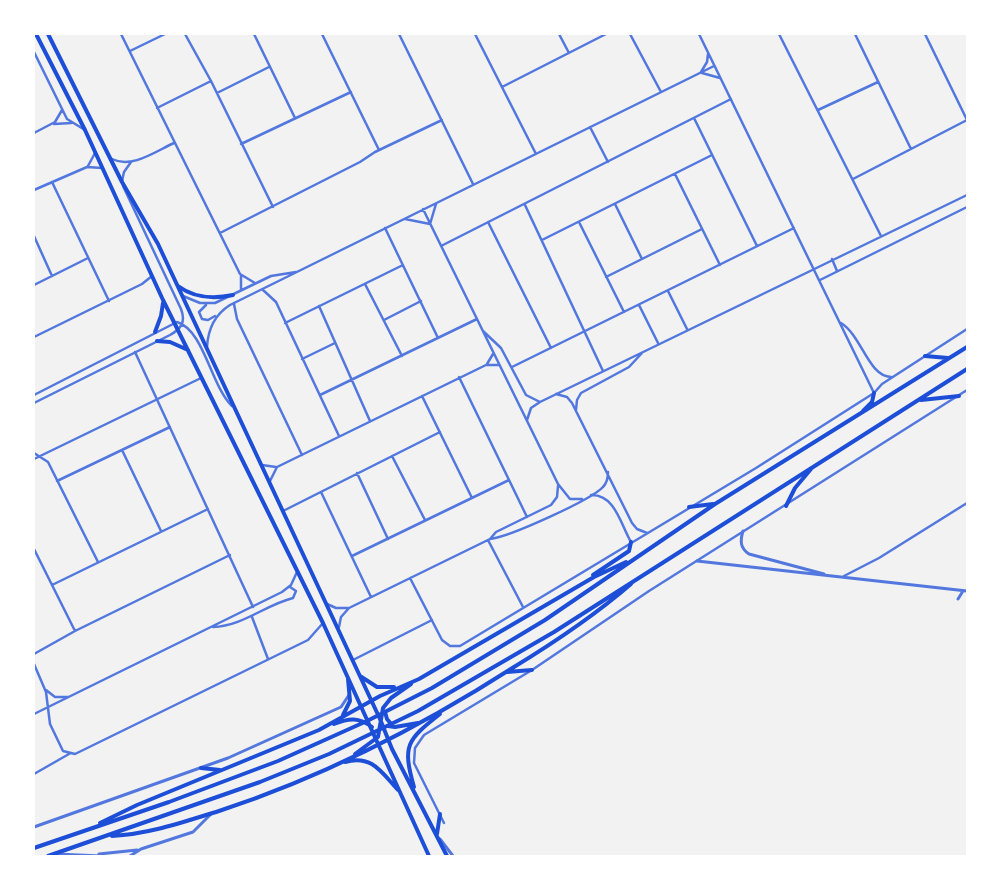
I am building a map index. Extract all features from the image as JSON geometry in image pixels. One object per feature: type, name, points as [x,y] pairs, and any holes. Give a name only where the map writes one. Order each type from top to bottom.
[{"type":"main road","points":[[36,34],[96,152],[163,300],[366,714],[372,735],[368,743]]},
{"type":"main road","points":[[49,35],[110,159],[150,229],[340,634],[387,741],[415,791],[447,856]]},
{"type":"main road","points":[[177,286],[190,293],[212,298],[233,295]]},
{"type":"main road","points":[[155,332],[161,316],[163,300]]},
{"type":"main road","points":[[157,341],[177,344],[188,350]]},
{"type":"main road","points":[[34,848],[169,802],[278,761],[367,722],[432,688],[546,620],[631,559],[715,504],[854,420],[967,347]]},
{"type":"main road","points":[[925,356],[938,358],[952,356]]},
{"type":"main road","points":[[48,856],[174,814],[283,773],[359,740],[440,699],[554,632],[967,369]]},
{"type":"main road","points":[[854,420],[872,402],[874,393]]},
{"type":"main road","points":[[916,401],[959,396]]},
{"type":"main road","points":[[786,506],[797,485],[814,465]]},
{"type":"main road","points":[[689,507],[715,504]]},
{"type":"main road","points":[[547,604],[624,555],[629,551],[630,542]]},
{"type":"main road","points":[[429,856],[379,744],[380,722],[385,705],[397,693],[419,679],[605,571],[631,559]]},
{"type":"main road","points":[[108,836],[154,831],[213,813],[274,791],[387,741],[450,706],[575,629],[638,578]]},
{"type":"main road","points":[[357,672],[367,682],[385,689],[438,668]]},
{"type":"main road","points":[[507,672],[532,670]]},
{"type":"main road","points":[[340,718],[349,705],[348,677]]},
{"type":"main road","points":[[319,730],[371,701],[419,679]]},
{"type":"main road","points":[[385,705],[387,719],[396,727]]},
{"type":"main road","points":[[415,791],[406,757],[408,745],[417,731],[450,706]]},
{"type":"main road","points":[[366,714],[380,722],[396,727],[423,721]]},
{"type":"main road","points":[[92,828],[132,807],[348,719],[359,719],[370,726],[378,736],[387,741]]},
{"type":"main road","points":[[354,756],[378,736]]},
{"type":"main road","points":[[336,764],[356,760],[370,762],[382,770],[401,794]]},
{"type":"main road","points":[[201,768],[222,770]]},
{"type":"main road","points":[[437,834],[440,814]]},
{"type":"street","points":[[121,34],[240,274],[240,291]]},
{"type":"street","points":[[130,51],[165,34]]},
{"type":"street","points":[[185,34],[211,81],[273,207]]},
{"type":"street","points":[[254,34],[295,118]]},
{"type":"street","points":[[322,34],[379,150]]},
{"type":"street","points":[[406,34],[400,35],[473,184]]},
{"type":"street","points":[[475,34],[536,154]]},
{"type":"street","points":[[559,34],[568,53]]},
{"type":"street","points":[[502,87],[606,34]]},
{"type":"street","points":[[630,34],[661,92]]},
{"type":"street","points":[[700,34],[874,393]]},
{"type":"street","points":[[779,34],[881,236]]},
{"type":"street","points":[[855,34],[911,149]]},
{"type":"street","points":[[853,179],[967,120],[925,34]]},
{"type":"street","points":[[34,52],[62,109],[73,124]]},
{"type":"street","points":[[700,73],[707,62],[708,53]]},
{"type":"street","points":[[207,304],[200,309],[202,318],[208,320],[234,304],[385,228],[714,66]]},
{"type":"street","points":[[217,93],[269,67]]},
{"type":"street","points":[[700,73],[721,78]]},
{"type":"street","points":[[157,108],[211,81]]},
{"type":"street","points":[[818,110],[878,82]]},
{"type":"street","points":[[242,144],[350,92]]},
{"type":"street","points":[[441,246],[731,99]]},
{"type":"street","points":[[52,124],[62,109]]},
{"type":"street","points":[[694,118],[757,246]]},
{"type":"street","points":[[220,234],[360,162],[379,150],[442,120]]},
{"type":"street","points":[[34,133],[52,124],[73,124],[85,130]]},
{"type":"street","points":[[590,127],[608,162]]},
{"type":"street","points":[[110,159],[122,163],[131,162],[174,143]]},
{"type":"street","points":[[87,167],[96,152]]},
{"type":"street","points":[[542,240],[712,155]]},
{"type":"street","points":[[34,403],[178,330],[182,323],[181,309],[125,194],[122,182],[124,172],[131,162]]},
{"type":"street","points":[[34,190],[87,167],[103,169]]},
{"type":"street","points":[[674,174],[720,265]]},
{"type":"street","points":[[52,182],[109,300]]},
{"type":"street","points":[[527,420],[529,411],[540,402],[658,343],[967,195]]},
{"type":"street","points":[[430,224],[437,202]]},
{"type":"street","points":[[525,204],[603,371]]},
{"type":"street","points":[[615,204],[642,259]]},
{"type":"street","points":[[820,280],[967,207]]},
{"type":"street","points":[[423,209],[558,484],[566,496],[574,500],[582,499]]},
{"type":"street","points":[[403,219],[430,224]]},
{"type":"street","points":[[488,222],[551,348]]},
{"type":"street","points":[[579,222],[624,312]]},
{"type":"street","points":[[385,228],[438,338]]},
{"type":"street","points":[[512,367],[794,228]]},
{"type":"street","points":[[606,277],[702,229]]},
{"type":"street","points":[[34,236],[52,276]]},
{"type":"street","points":[[34,285],[88,258]]},
{"type":"street","points":[[832,259],[838,271]]},
{"type":"street","points":[[285,323],[403,265]]},
{"type":"street","points":[[182,296],[207,304],[220,302],[276,274],[298,272]]},
{"type":"street","points":[[240,274],[255,283]]},
{"type":"street","points":[[34,337],[142,284],[152,276]]},
{"type":"street","points":[[365,284],[402,356]]},
{"type":"street","points":[[264,290],[273,299],[339,436]]},
{"type":"street","points":[[668,291],[687,329]]},
{"type":"street","points":[[384,320],[420,301]]},
{"type":"street","points":[[234,304],[234,312],[302,455]]},
{"type":"street","points":[[639,305],[658,343]]},
{"type":"street","points":[[319,306],[370,421]]},
{"type":"street","points":[[207,348],[210,328],[219,313]]},
{"type":"street","points":[[320,395],[477,320]]},
{"type":"street","points":[[34,395],[174,322],[182,323],[192,332],[224,396],[232,406]]},
{"type":"street","points":[[841,323],[857,337],[877,372],[883,376],[892,377]]},
{"type":"street","points":[[410,578],[442,640],[450,646],[460,646],[630,542],[756,468],[874,393],[892,377],[967,329]]},
{"type":"street","points":[[482,330],[497,343],[526,395],[540,402]]},
{"type":"street","points":[[302,359],[335,343]]},
{"type":"street","points":[[135,352],[253,607]]},
{"type":"street","points":[[486,365],[493,352]]},
{"type":"street","points":[[576,412],[576,404],[581,393],[629,367],[643,352]]},
{"type":"street","points":[[260,464],[267,467],[277,467],[486,365],[500,366]]},
{"type":"street","points":[[34,459],[202,378]]},
{"type":"street","points":[[459,378],[527,517]]},
{"type":"street","points":[[444,823],[414,763],[418,741],[431,730],[532,670],[697,561],[967,390]]},
{"type":"street","points":[[556,394],[567,397],[608,472],[632,523],[646,533]]},
{"type":"street","points":[[422,396],[472,498]]},
{"type":"street","points":[[57,481],[170,427]]},
{"type":"street","points":[[282,511],[440,432]]},
{"type":"street","points":[[122,450],[161,532]]},
{"type":"street","points":[[34,453],[47,460],[98,562]]},
{"type":"street","points":[[392,456],[425,520]]},
{"type":"street","points":[[270,483],[271,476],[277,467]]},
{"type":"street","points":[[340,634],[340,620],[349,608],[489,540],[529,527],[589,496],[602,488],[607,480],[608,472]]},
{"type":"street","points":[[357,473],[388,539]]},
{"type":"street","points":[[352,556],[509,480]]},
{"type":"street","points":[[489,540],[496,532],[554,502],[558,493],[558,484]]},
{"type":"street","points":[[321,492],[372,597]]},
{"type":"street","points":[[589,496],[599,496],[608,500],[630,542]]},
{"type":"street","points":[[844,576],[879,558],[967,502]]},
{"type":"street","points":[[52,585],[208,508]]},
{"type":"street","points":[[744,531],[742,547],[749,554],[778,560],[824,574]]},
{"type":"street","points":[[489,540],[523,607]]},
{"type":"street","points":[[34,549],[75,631]]},
{"type":"street","points":[[34,654],[75,631],[230,555]]},
{"type":"street","points":[[697,561],[965,591]]},
{"type":"street","points":[[34,714],[289,588],[297,571]]},
{"type":"street","points":[[211,627],[233,624],[252,617],[294,596],[296,590],[289,588]]},
{"type":"street","points":[[958,599],[965,591]]},
{"type":"street","points":[[322,599],[332,607],[349,608]]},
{"type":"street","points":[[252,617],[268,659]]},
{"type":"street","points":[[352,661],[432,620]]},
{"type":"street","points":[[34,774],[69,754],[78,753],[308,640],[323,623]]},
{"type":"street","points":[[34,664],[44,688],[51,729],[63,751],[69,754]]},
{"type":"street","points":[[34,827],[259,746],[341,707],[348,698],[349,687]]},
{"type":"street","points":[[44,688],[55,697],[70,696]]},
{"type":"street","points":[[55,854],[96,855],[141,849],[193,832],[213,813]]},
{"type":"street","points":[[440,839],[453,856]]},
{"type":"street","points":[[130,856],[141,849]]},
{"type":"street","points":[[96,855],[101,856]]}]
